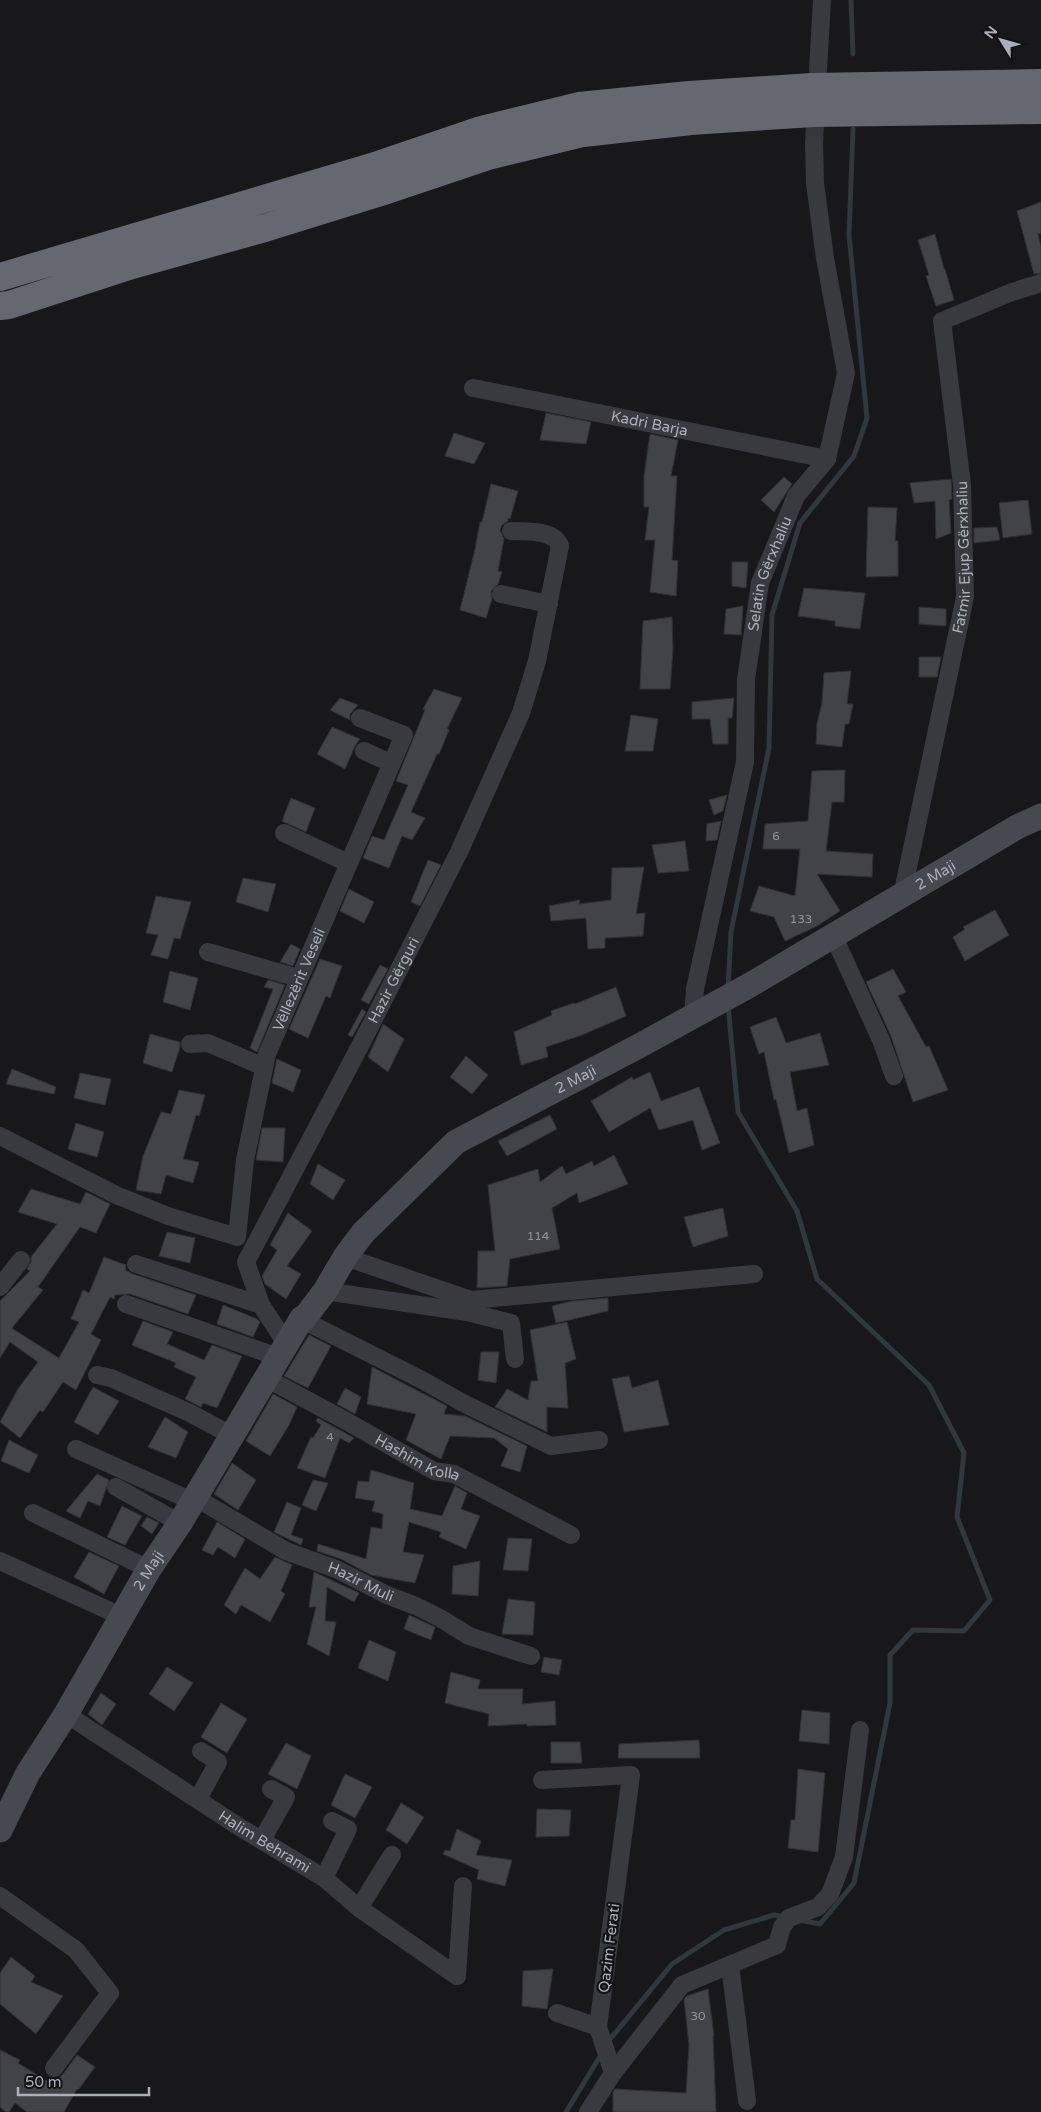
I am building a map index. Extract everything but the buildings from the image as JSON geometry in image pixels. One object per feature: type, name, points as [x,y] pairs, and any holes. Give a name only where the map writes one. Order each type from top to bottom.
[{"type":"highway","points":[[0,277],[372,168],[481,130],[579,106],[689,95],[812,87],[1041,83]]},
{"type":"highway","points":[[0,306],[9,305],[132,265],[266,228],[488,156],[583,132],[691,121],[812,113],[1041,110]]},
{"type":"street","points":[[818,70],[822,0]]},
{"type":"street","name":"Selatin Gërxhaliu","points":[[702,1010],[695,989],[745,762],[746,680],[760,583],[796,496],[827,459],[846,373],[824,258],[815,183],[814,144]]},
{"type":"street","name":"Fatmir Ejup Gërxhaliu","points":[[902,896],[964,597],[962,485],[942,322],[1012,292],[1041,283]]},
{"type":"street","name":"Kadri Barja","points":[[473,388],[827,459]]},
{"type":"street","name":"Hazir Gërguri","points":[[246,1262],[360,1046],[459,852],[522,713],[537,661],[560,546],[558,540],[551,535],[511,531]]},
{"type":"street","points":[[501,594],[549,604]]},
{"type":"street","name":"Vëllezërit Veseli","points":[[246,1262],[237,1237],[245,1160],[267,1054],[298,978],[404,735],[360,718]]},
{"type":"street","points":[[364,751],[391,763]]},
{"type":"street","name":"2 Maji","points":[[0,1830],[28,1773],[66,1714],[149,1569],[180,1523],[302,1318],[303,1320],[326,1291],[345,1257],[363,1233],[456,1142],[750,985],[1017,827],[1041,816]]},
{"type":"street","points":[[284,833],[348,863]]},
{"type":"street","points":[[834,937],[881,1040],[894,1076]]},
{"type":"street","points":[[208,952],[298,978]]},
{"type":"street","points":[[190,1044],[208,1043],[264,1066]]},
{"type":"street","points":[[0,1136],[116,1194],[168,1216],[237,1237]]},
{"type":"street","points":[[345,1257],[471,1300],[754,1274]]},
{"type":"street","points":[[0,1287],[21,1260]]},
{"type":"street","points":[[246,1262],[277,1360]]},
{"type":"street","points":[[136,1264],[261,1305]]},
{"type":"street","points":[[326,1291],[467,1312],[511,1323],[515,1359]]},
{"type":"street","name":"Hashim Kolla","points":[[126,1304],[277,1360],[348,1422],[434,1471],[454,1474],[571,1535]]},
{"type":"street","points":[[303,1320],[422,1380],[463,1403],[551,1446],[599,1440]]},
{"type":"street","points":[[96,1375],[111,1378],[190,1413],[231,1435]]},
{"type":"street","name":"Hazir Muli","points":[[76,1449],[193,1499],[286,1551],[336,1569],[387,1595],[416,1606],[469,1636],[531,1656]]},
{"type":"street","points":[[116,1487],[180,1523]]},
{"type":"street","points":[[33,1513],[149,1569]]},
{"type":"street","points":[[0,1561],[123,1617]]},
{"type":"street","name":"Halim Behrami","points":[[66,1714],[324,1878],[358,1908],[457,1976],[464,1886]]},
{"type":"street","points":[[588,2112],[613,2073],[682,1984],[777,1945],[782,1927],[795,1916],[818,1907],[830,1894],[844,1856],[860,1730]]},
{"type":"street","points":[[198,1799],[218,1762],[201,1751]]},
{"type":"street","name":"Qazim Ferati","points":[[542,1780],[631,1775],[598,2027],[613,2073]]},
{"type":"street","points":[[262,1840],[286,1797],[271,1789]]},
{"type":"street","points":[[324,1878],[348,1829],[332,1821]]},
{"type":"street","points":[[358,1908],[392,1856]]},
{"type":"street","points":[[0,1896],[76,1950],[110,1992],[54,2068]]},
{"type":"street","points":[[730,1965],[747,2101]]},
{"type":"street","points":[[556,2013],[598,2027]]},
{"type":"waterway","points":[[851,0],[853,54]]},
{"type":"waterway","points":[[728,989],[731,932],[769,748],[772,615],[800,523],[854,456],[867,418],[849,235],[853,129]]},
{"type":"waterway","points":[[728,1005],[738,1112],[797,1211],[817,1279],[929,1385],[964,1453],[957,1517],[990,1600],[964,1631],[913,1630],[890,1655],[890,1703],[854,1883],[820,1924],[799,1920]]},
{"type":"waterway","points":[[607,2043],[672,1964],[724,1930],[774,1915],[786,1917]]},
{"type":"waterway","points":[[566,2112],[602,2053]]},
{"type":"tunnel","points":[[814,144],[816,105]]}]
